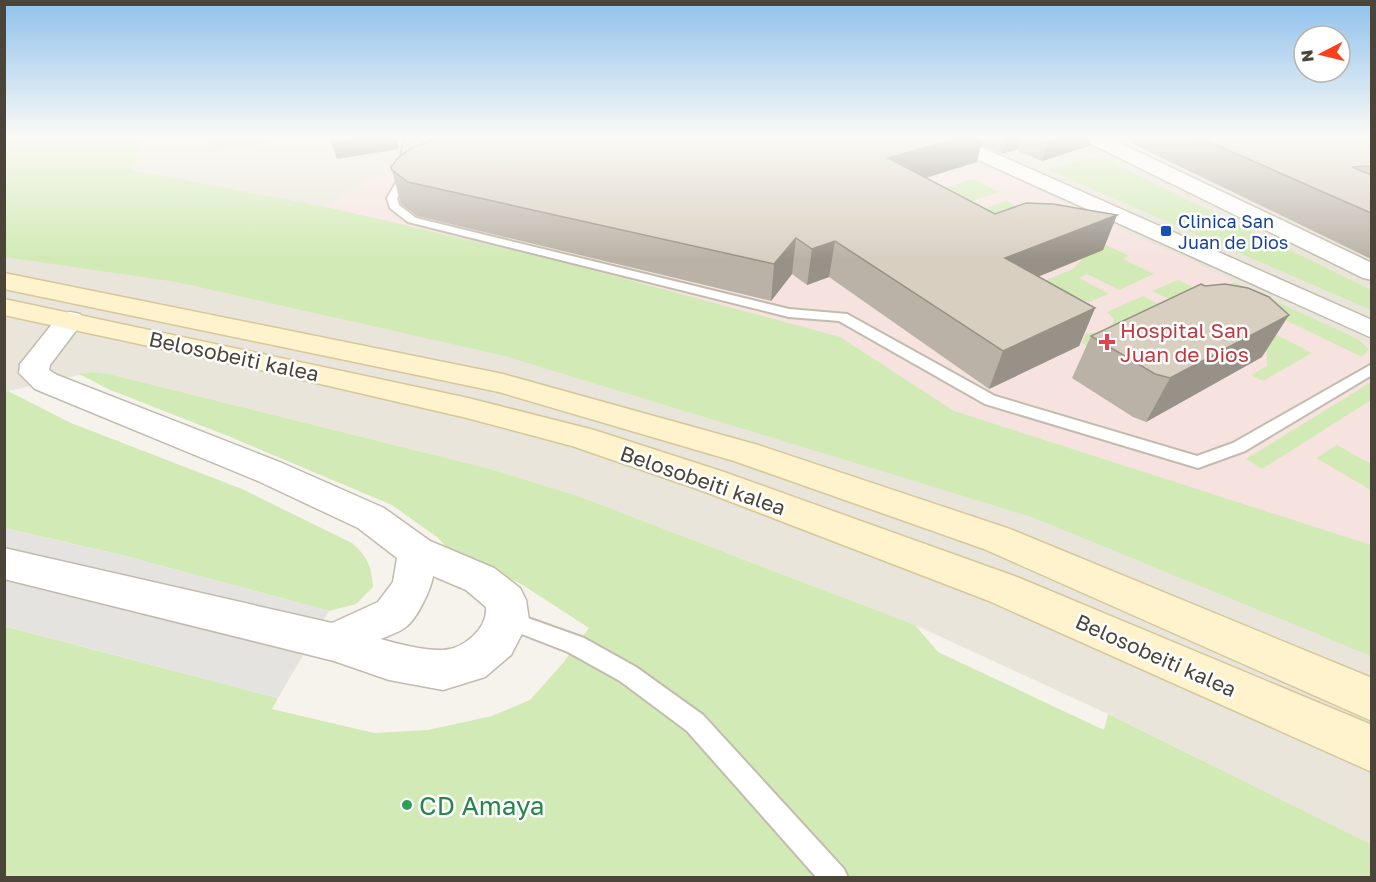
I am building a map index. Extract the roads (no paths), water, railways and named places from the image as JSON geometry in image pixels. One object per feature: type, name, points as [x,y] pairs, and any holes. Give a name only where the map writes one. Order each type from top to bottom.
[{"type":"main road","name":"Belosobeiti kalea","points":[[4,281],[503,383],[746,453],[997,539],[1371,700]]},
{"type":"main road","name":"Belosobeiti kalea","points":[[4,307],[468,408],[582,438],[837,526],[1003,589],[1371,749]]},
{"type":"street","points":[[1032,177],[1371,330]]},
{"type":"street","points":[[1174,177],[1371,273]]},
{"type":"street","points":[[4,563],[334,642],[388,661],[442,670],[470,663],[496,642],[508,620],[506,600],[480,579],[417,552],[371,518],[270,472],[46,382],[34,373],[35,364],[70,320]]},
{"type":"street","points":[[334,642],[393,614],[412,586],[417,552]]},
{"type":"lane","points":[[411,177],[401,183],[392,198],[394,206],[412,220],[789,313],[842,317],[990,400],[1198,462],[1239,447],[1371,368]]},
{"type":"lane","points":[[508,620],[576,645],[628,674],[695,723],[835,878]]},
{"type":"place","name":"Clinica San Juan de Dios","points":[[1166,231]]},
{"type":"place","name":"Hospital San Juan de Dios","points":[[1107,342]]},
{"type":"place","name":"CD Amaya","points":[[407,805]]}]
